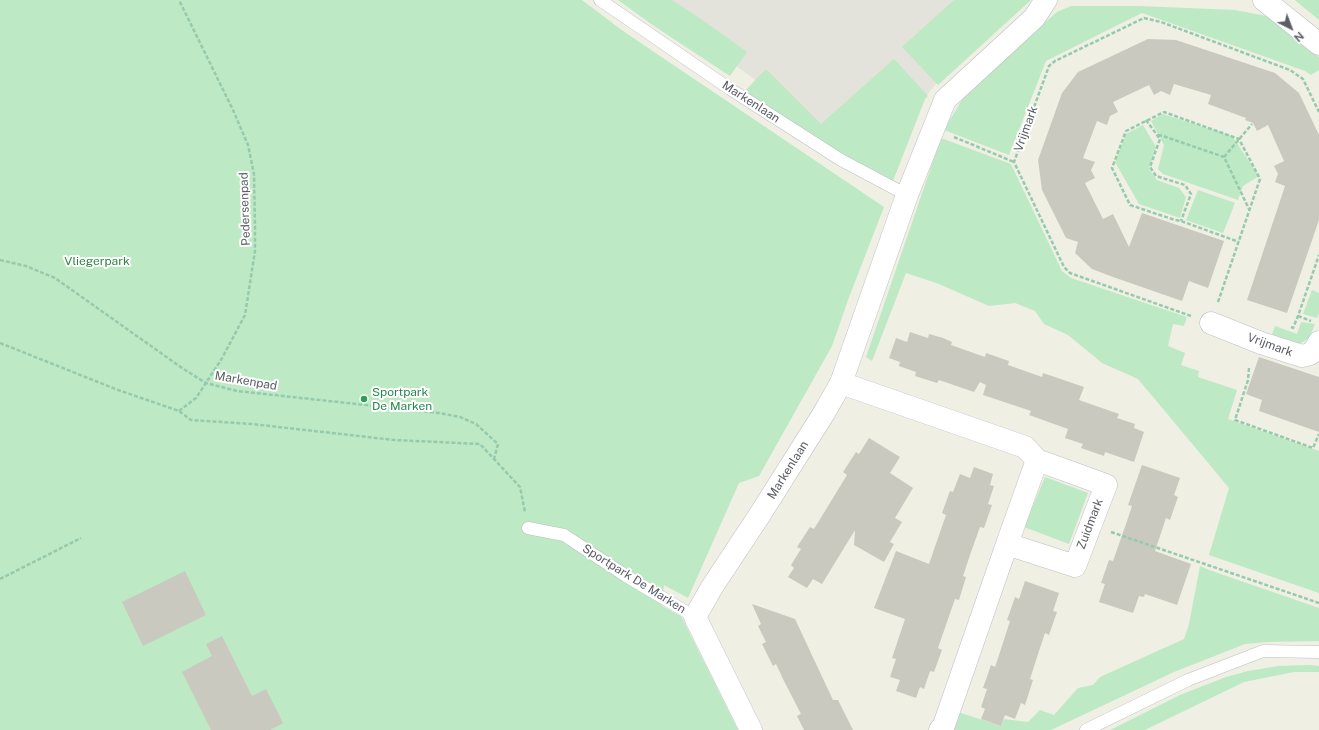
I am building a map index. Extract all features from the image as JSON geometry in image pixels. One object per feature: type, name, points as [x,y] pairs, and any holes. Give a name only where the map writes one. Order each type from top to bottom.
[{"type":"street","name":"Markenlaan","points":[[695,617],[712,587],[824,413],[841,383],[908,195],[945,100],[1034,18],[1046,0]]},
{"type":"street","points":[[1264,0],[1319,44]]},
{"type":"street","name":"Vrijmark","points":[[1211,323],[1261,343],[1302,356],[1310,354],[1319,342]]},
{"type":"street","name":"Zuidmark","points":[[841,383],[1025,447],[1037,460],[1106,485],[1075,566],[1007,544]]},
{"type":"street","points":[[940,730],[944,726],[1037,460]]},
{"type":"street","points":[[695,617],[751,730]]},
{"type":"lane","name":"Markenlaan","points":[[600,0],[730,89],[841,160],[908,195]]},
{"type":"lane","name":"Sportpark De Marken","points":[[528,528],[564,535],[626,576],[695,617]]},
{"type":"lane","points":[[1086,730],[1188,680],[1263,651],[1319,652]]},
{"type":"path","name":"Pedersenpad","points":[[179,0],[233,110],[248,145],[254,174],[255,251],[245,315],[221,360],[196,398],[179,411]]},
{"type":"path","name":"Vrijmark","points":[[1211,323],[1070,273],[1064,267],[1014,162],[1049,66],[1144,18],[1160,22],[1290,70],[1302,78],[1319,112]]},
{"type":"path","points":[[1211,323],[1219,301],[1239,242],[1260,179],[1239,139],[1164,112],[1126,131],[1112,168],[1130,205],[1181,221],[1239,242]]},
{"type":"path","points":[[1146,120],[1160,139],[1150,168],[1156,176],[1185,185],[1191,194],[1181,221]]},
{"type":"path","points":[[1224,157],[1252,124]]},
{"type":"path","points":[[933,128],[1014,162]]},
{"type":"path","points":[[1158,135],[1224,157],[1250,209]]},
{"type":"path","name":"Vrijmark","points":[[1286,326],[1293,328],[1319,255]]},
{"type":"path","name":"Markenpad","points":[[0,260],[26,266],[55,278],[182,368],[206,383],[244,392],[439,413],[460,417],[476,424],[498,444],[494,459]]},
{"type":"path","points":[[1219,301],[1225,304]]},
{"type":"path","points":[[0,343],[118,390],[179,411],[191,420],[252,424],[394,440],[480,444],[520,487],[528,528]]},
{"type":"path","points":[[1249,368],[1248,380],[1235,420],[1314,448],[1319,434]]},
{"type":"path","points":[[1090,525],[1319,603]]},
{"type":"path","points":[[0,579],[81,538]]},
{"type":"shaded area","points":[[639,0],[1013,0],[956,59],[871,164],[698,38]]},
{"type":"green space","name":"Sportpark De Marken","points":[[0,0],[582,0],[623,31],[884,207],[832,346],[759,476],[739,483],[688,598],[664,585],[662,606],[681,616],[738,730],[0,730]]},
{"type":"green space","points":[[618,0],[672,0],[747,52],[730,76],[654,26]]},
{"type":"green space","points":[[954,0],[1031,0],[938,85],[902,47]]},
{"type":"green space","points":[[1295,0],[1319,0],[1319,20],[1296,1]]},
{"type":"green space","points":[[1071,6],[1139,6],[1235,10],[1266,16],[1319,57],[1319,70],[1311,75],[1305,71],[1142,13],[1046,61],[1009,155],[944,130],[963,98],[1019,45],[1057,12]]},
{"type":"green space","points":[[894,59],[928,96],[925,99],[891,186],[744,92],[766,69],[821,124]]},
{"type":"green space","points":[[1163,114],[1232,136],[1259,176],[1243,186],[1238,200],[1163,174],[1158,169],[1164,145],[1151,121]]},
{"type":"green space","points":[[1143,125],[1156,147],[1149,169],[1157,180],[1179,188],[1186,197],[1180,218],[1139,204],[1115,162],[1126,134]]},
{"type":"green space","points":[[941,138],[1011,164],[1062,271],[1071,278],[1187,317],[1184,326],[1173,324],[1168,346],[1185,353],[1181,365],[1199,371],[1198,377],[1237,390],[1228,419],[1319,451],[1319,593],[1209,555],[1229,488],[1138,379],[1102,363],[1068,335],[1044,324],[1035,311],[1015,303],[989,306],[939,284],[906,273],[872,361],[866,357]]},
{"type":"green space","points":[[1198,190],[1235,203],[1223,233],[1186,220]]},
{"type":"green space","points":[[1312,290],[1319,293],[1319,313],[1317,318],[1303,314]]},
{"type":"green space","points":[[1301,322],[1315,324],[1309,339],[1298,344],[1272,335],[1275,326],[1297,334]]},
{"type":"green space","points":[[1045,477],[1088,493],[1069,544],[1024,527]]},
{"type":"green space","points":[[1200,566],[1319,608],[1319,641],[1245,644],[1174,672],[1051,730],[951,730],[958,712],[1001,726],[1004,719],[1028,722],[1040,710],[1054,715],[1078,688],[1093,685],[1100,677],[1184,639],[1189,624]]},
{"type":"green space","points":[[1278,666],[1319,666],[1319,672],[1294,672],[1244,682],[1145,730],[1110,730],[1180,695],[1226,677],[1248,671]]},
{"type":"building","points":[[1148,39],[1176,40],[1275,73],[1299,93],[1319,135],[1319,220],[1287,313],[1247,300],[1285,186],[1275,182],[1278,174],[1274,166],[1284,161],[1268,125],[1257,131],[1253,123],[1245,120],[1246,118],[1208,104],[1211,95],[1174,84],[1170,95],[1161,91],[1154,95],[1149,85],[1113,102],[1118,112],[1110,116],[1107,125],[1097,121],[1083,158],[1095,162],[1091,170],[1095,178],[1085,183],[1103,219],[1113,214],[1129,247],[1142,213],[1224,241],[1208,288],[1189,281],[1182,301],[1113,277],[1092,269],[1075,253],[1078,242],[1066,238],[1042,190],[1038,160],[1062,93],[1078,72]]},
{"type":"building","points":[[910,332],[928,338],[929,334],[943,338],[952,342],[951,345],[985,357],[986,353],[1009,361],[1008,365],[1042,377],[1043,373],[1084,387],[1079,400],[1119,414],[1117,418],[1135,424],[1134,428],[1144,432],[1134,462],[1105,452],[1104,456],[1081,448],[1083,444],[1065,438],[1068,429],[1029,415],[1031,411],[983,395],[986,385],[980,382],[974,392],[939,380],[937,383],[915,376],[916,372],[899,366],[900,362],[889,358],[896,338],[907,342]]},
{"type":"building","points":[[1259,357],[1319,377],[1319,432],[1259,411],[1262,400],[1246,394]]},
{"type":"building","points":[[869,438],[900,457],[890,473],[913,488],[895,518],[902,522],[890,542],[894,544],[884,562],[854,545],[855,530],[822,584],[813,579],[807,588],[788,577],[794,568],[791,565],[801,549],[797,547],[810,527],[814,529],[847,475],[843,472],[856,452],[859,454]]},
{"type":"building","points":[[1142,465],[1180,478],[1174,495],[1178,497],[1170,520],[1166,518],[1155,551],[1191,564],[1177,605],[1145,594],[1144,597],[1139,596],[1133,613],[1099,602],[1105,584],[1101,583],[1109,560],[1113,561],[1126,524],[1132,506],[1128,505]]},
{"type":"building","points":[[974,467],[993,474],[990,485],[994,486],[988,504],[992,505],[984,528],[980,527],[971,552],[963,576],[966,577],[959,600],[955,599],[938,648],[942,650],[934,672],[930,671],[924,689],[920,687],[916,698],[896,691],[900,680],[890,677],[896,659],[892,658],[905,619],[874,608],[896,551],[929,564],[946,515],[942,513],[950,491],[953,492],[960,474],[970,478]]},
{"type":"building","points":[[185,571],[206,615],[143,646],[122,602]]},
{"type":"building","points":[[1025,581],[1059,593],[1053,611],[1057,612],[1049,635],[1045,633],[1030,679],[1033,680],[1025,705],[1021,703],[1015,719],[1005,715],[1001,726],[981,719],[985,709],[981,707],[987,689],[983,688],[991,665],[995,667],[1010,621],[1007,620],[1015,597],[1019,599]]},
{"type":"building","points":[[752,604],[795,619],[833,700],[838,700],[853,730],[804,730],[797,716],[801,714],[776,664],[773,666],[762,644],[766,642],[758,626],[761,624]]},
{"type":"building","points":[[222,636],[252,696],[266,689],[283,723],[270,730],[211,730],[182,672],[212,656],[206,644]]},
{"type":"place","name":"Sportpark De Marken","points":[[364,399]]},
{"type":"park label","name":"Vliegerpark","points":[[97,261]]}]
